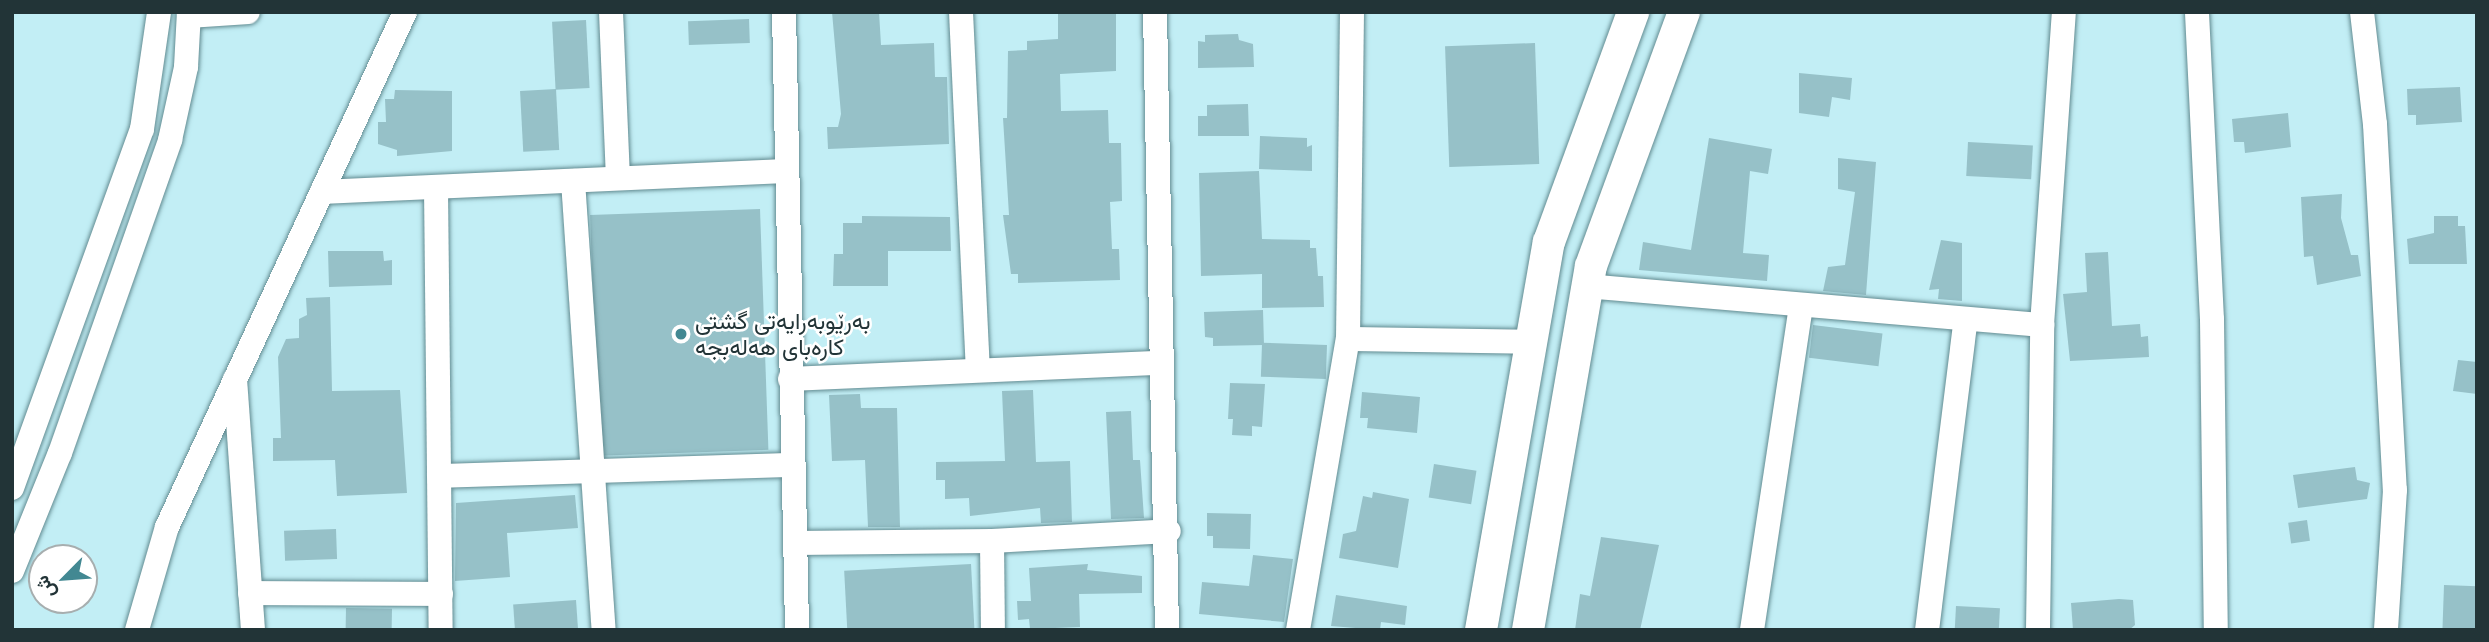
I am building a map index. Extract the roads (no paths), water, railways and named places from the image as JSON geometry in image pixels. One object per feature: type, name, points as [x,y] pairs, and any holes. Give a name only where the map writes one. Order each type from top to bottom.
[{"type":"main road","points":[[1481,630],[1549,242],[1633,12]]},
{"type":"main road","points":[[1528,630],[1586,286],[1684,12]]},
{"type":"street","points":[[12,488],[84,299],[142,129],[159,12]]},
{"type":"street","points":[[12,571],[60,453],[170,140],[186,67],[189,14],[248,12]]},
{"type":"street","points":[[137,630],[167,527],[234,377],[405,12]]},
{"type":"street","points":[[611,12],[618,178]]},
{"type":"street","points":[[784,12],[785,171],[797,630]]},
{"type":"street","points":[[961,12],[978,370]]},
{"type":"street","points":[[1154,12],[1160,363],[1169,531],[1167,630]]},
{"type":"street","points":[[1298,630],[1348,339],[1352,12]]},
{"type":"street","points":[[2038,630],[2042,325],[2064,12]]},
{"type":"street","points":[[2362,12],[2375,124],[2395,490],[2386,630]]},
{"type":"street","points":[[2197,13],[2212,319],[2216,630]]},
{"type":"street","points":[[321,192],[785,171]]},
{"type":"street","points":[[573,181],[604,630]]},
{"type":"street","points":[[436,187],[441,630]]},
{"type":"street","points":[[1586,286],[2042,325]]},
{"type":"street","points":[[1752,630],[1801,306]]},
{"type":"street","points":[[1927,630],[1966,319]]},
{"type":"street","points":[[1348,339],[1532,342]]},
{"type":"street","points":[[790,379],[1160,363]]},
{"type":"street","points":[[234,377],[253,630]]},
{"type":"street","points":[[439,476],[593,474],[792,465]]},
{"type":"street","points":[[794,543],[992,541],[1169,531]]},
{"type":"street","points":[[992,541],[993,630]]},
{"type":"street","points":[[250,593],[440,594]]},
{"type":"place","name":"بەرێوبەرایەتی گشتی کارەبای هەلەبجە","points":[[681,334]]}]
